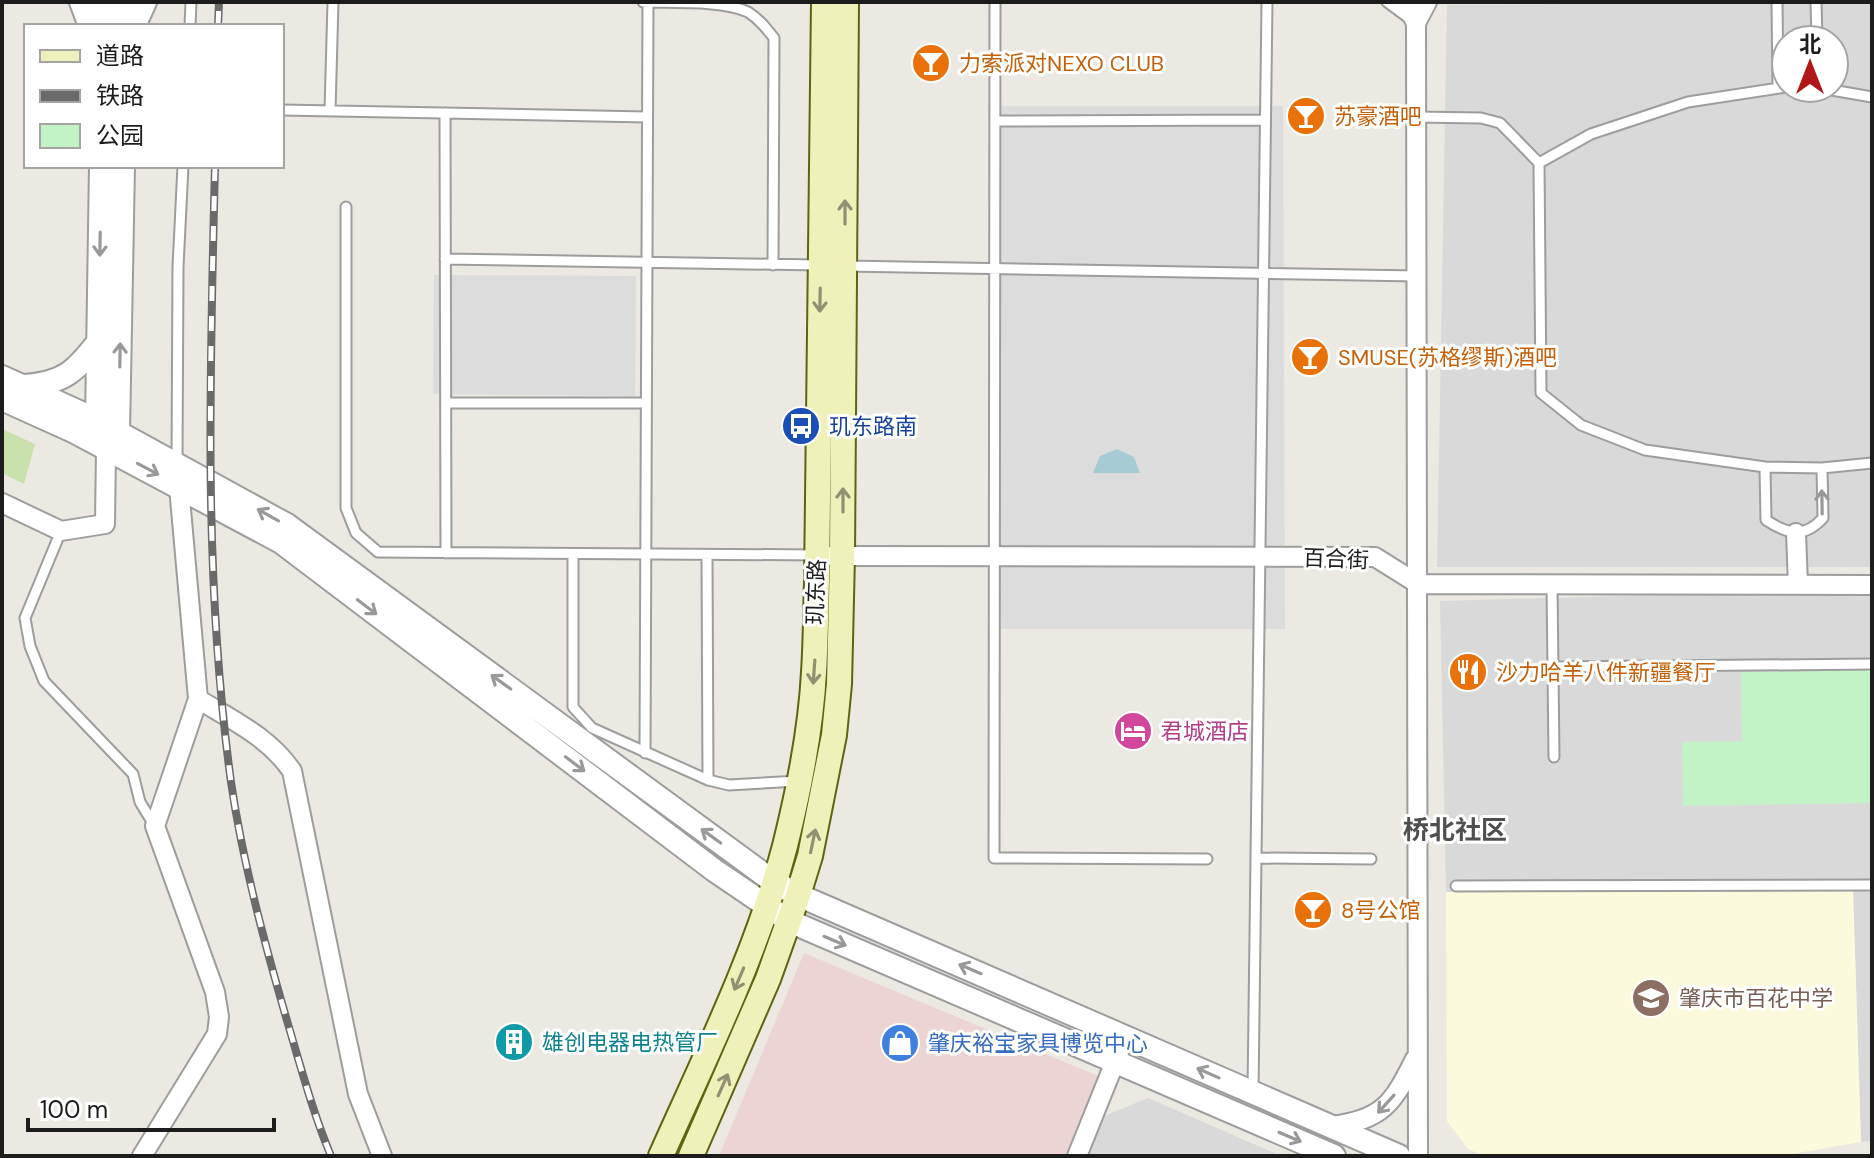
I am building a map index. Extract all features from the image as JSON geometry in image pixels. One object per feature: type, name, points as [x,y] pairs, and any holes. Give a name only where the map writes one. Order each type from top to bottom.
[{"type":"main road","points":[[808,2],[815,14],[823,54]]},
{"type":"main road","name":"玑东路","points":[[691,1156],[742,1042],[798,895],[810,856],[834,735],[839,684],[842,556],[823,54],[824,2]]},
{"type":"main road","name":"玑东路","points":[[661,1156],[712,1043],[766,906],[799,781],[814,673],[817,555],[846,2]]},
{"type":"main road","points":[[846,44],[864,2]]},
{"type":"street","points":[[81,2],[89,24]]},
{"type":"street","points":[[104,24],[105,2]]},
{"type":"street","points":[[125,24],[126,2]]},
{"type":"street","points":[[135,24],[145,2]]},
{"type":"street","points":[[1405,2],[1416,23],[1418,1156]]},
{"type":"street","points":[[1416,23],[1427,2]]},
{"type":"street","points":[[97,421],[101,168]]},
{"type":"street","points":[[2,503],[61,531],[105,524],[112,441],[123,168]]},
{"type":"street","points":[[23,387],[67,377],[99,341]]},
{"type":"street","points":[[2,377],[97,421],[112,441]]},
{"type":"street","points":[[2,399],[75,432],[112,441],[178,476],[287,525],[774,882],[1399,1156]]},
{"type":"street","points":[[142,1156],[217,1034],[219,1017],[215,992],[155,826],[198,699],[178,476]]},
{"type":"street","points":[[178,476],[281,542],[714,870],[789,921],[1334,1156]]},
{"type":"street","points":[[1796,533],[1798,585]]},
{"type":"street","name":"百合街","points":[[817,555],[1375,557],[1418,584]]},
{"type":"street","points":[[1418,584],[1872,585]]},
{"type":"street","points":[[198,699],[261,738],[280,754],[292,771],[358,1094],[382,1156]]},
{"type":"street","points":[[1077,1156],[1125,1037]]},
{"type":"street","points":[[1331,1126],[1357,1123],[1378,1114],[1400,1089],[1418,1052]]},
{"type":"lane","points":[[190,24],[191,2]]},
{"type":"lane","points":[[330,111],[333,2]]},
{"type":"lane","points":[[645,753],[646,2],[724,4],[745,10],[762,22],[774,38],[773,265]]},
{"type":"lane","points":[[995,2],[994,858],[1207,859]]},
{"type":"lane","points":[[1253,1093],[1267,2]]},
{"type":"lane","points":[[1387,2],[1416,23]]},
{"type":"lane","points":[[1777,2],[1778,24]]},
{"type":"lane","points":[[1816,2],[1817,24]]},
{"type":"lane","points":[[1539,163],[1591,134],[1688,102],[1770,89]]},
{"type":"lane","points":[[1850,93],[1872,97]]},
{"type":"lane","points":[[284,110],[647,117]]},
{"type":"lane","points":[[445,113],[446,553]]},
{"type":"lane","points":[[1416,117],[1481,118],[1500,123],[1539,163],[1541,393],[1581,425],[1645,450],[1765,467],[1822,468],[1872,463]]},
{"type":"lane","points":[[995,121],[1265,120]]},
{"type":"lane","points":[[178,476],[178,267],[183,168]]},
{"type":"lane","points":[[346,207],[346,508],[356,533],[378,552],[817,555]]},
{"type":"lane","points":[[445,259],[1417,276]]},
{"type":"lane","points":[[446,403],[646,403]]},
{"type":"lane","points":[[1765,467],[1766,520],[1779,529],[1796,533],[1813,529],[1823,518],[1822,468]]},
{"type":"lane","points":[[61,531],[25,618],[30,646],[44,681],[133,774],[140,802],[155,826]]},
{"type":"lane","points":[[573,554],[573,707],[592,728],[708,780],[729,785],[799,781]]},
{"type":"lane","points":[[707,555],[708,780]]},
{"type":"lane","points":[[1552,584],[1554,757]]},
{"type":"lane","points":[[1553,667],[1872,664]]},
{"type":"lane","points":[[1256,858],[1371,859]]},
{"type":"lane","points":[[1456,886],[1872,885]]},
{"type":"shaded area","points":[[1872,2],[1872,567],[1437,567],[1447,5]]},
{"type":"shaded area","points":[[989,106],[1283,106],[1285,629],[990,629]]},
{"type":"shaded area","points":[[434,275],[636,276],[635,396],[433,394]]},
{"type":"shaded area","points":[[1872,589],[1872,1141],[1861,1142],[1853,890],[1446,892],[1440,601]]},
{"type":"shaded area","name":"肇庆市百花中学","points":[[1853,890],[1861,1142],[1780,1156],[1484,1156],[1468,1149],[1447,1121],[1446,892]]},
{"type":"shaded area","name":"肇庆裕宝家具博览中心","points":[[804,953],[1098,1076],[1065,1156],[719,1156]]},
{"type":"shaded area","points":[[1148,1098],[1281,1156],[1088,1156],[1104,1116]]},
{"type":"green space","points":[[2,429],[35,444],[24,484],[2,473]]},
{"type":"green space","points":[[1872,670],[1872,803],[1683,806],[1682,742],[1742,741],[1741,672]]},
{"type":"water","points":[[1117,449],[1134,457],[1140,473],[1093,473],[1100,456]]},
{"type":"railway","points":[[218,24],[219,2]]},
{"type":"railway","points":[[215,168],[210,397],[212,551],[222,705],[231,782],[248,874],[279,994],[331,1156]]},
{"type":"place","name":"力索派对NEXO CLUB","points":[[931,63]]},
{"type":"place","name":"苏豪酒吧","points":[[1306,116]]},
{"type":"place","name":"SMUSE(苏格缪斯)酒吧","points":[[1310,357]]},
{"type":"place","name":"玑东路南","points":[[801,426]]},
{"type":"place","name":"沙力哈羊八件新疆餐厅","points":[[1468,672]]},
{"type":"place","name":"君城酒店","points":[[1133,731]]},
{"type":"place","name":"8号公馆","points":[[1313,910]]},
{"type":"place","name":"肇庆市百花中学","points":[[1651,998]]},
{"type":"place","name":"雄创电器电热管厂","points":[[514,1042]]},
{"type":"place","name":"肇庆裕宝家具博览中心","points":[[900,1043]]},
{"type":"district","name":"桥北社区","points":[[1455,830]]}]
